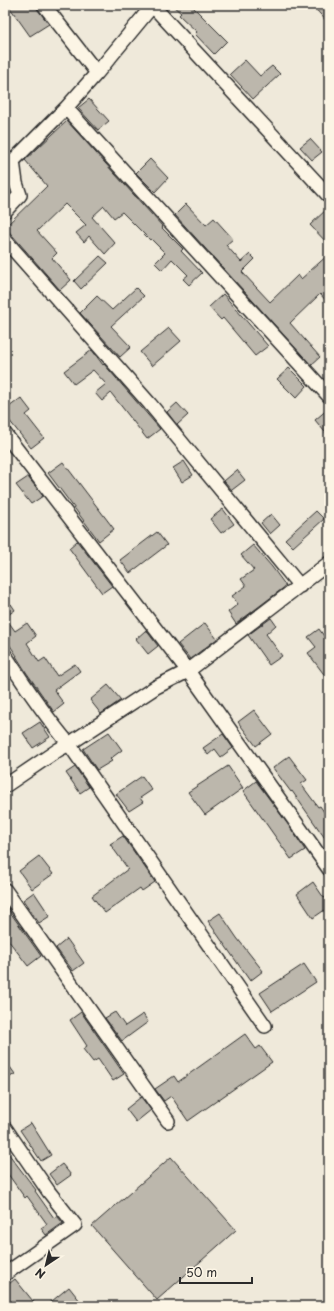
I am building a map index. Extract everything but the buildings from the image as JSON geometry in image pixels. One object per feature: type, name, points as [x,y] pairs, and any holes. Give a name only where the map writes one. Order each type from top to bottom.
[{"type":"street","points":[[44,5],[97,73]]},
{"type":"street","points":[[20,195],[16,184],[13,161],[66,108],[97,73],[152,5],[329,196]]},
{"type":"street","points":[[66,108],[329,396]]},
{"type":"street","points":[[5,178],[20,195]]},
{"type":"street","points":[[5,211],[20,195]]},
{"type":"street","points":[[5,240],[150,404],[300,586]]},
{"type":"street","points":[[5,434],[188,672],[329,869]]},
{"type":"street","points":[[5,786],[156,687],[188,672],[329,563]]},
{"type":"street","points":[[5,655],[50,723],[63,747],[265,1026]]},
{"type":"street","points":[[5,890],[168,1121]]},
{"type":"street","points":[[5,1128],[49,1192],[75,1225],[5,1274]]}]
